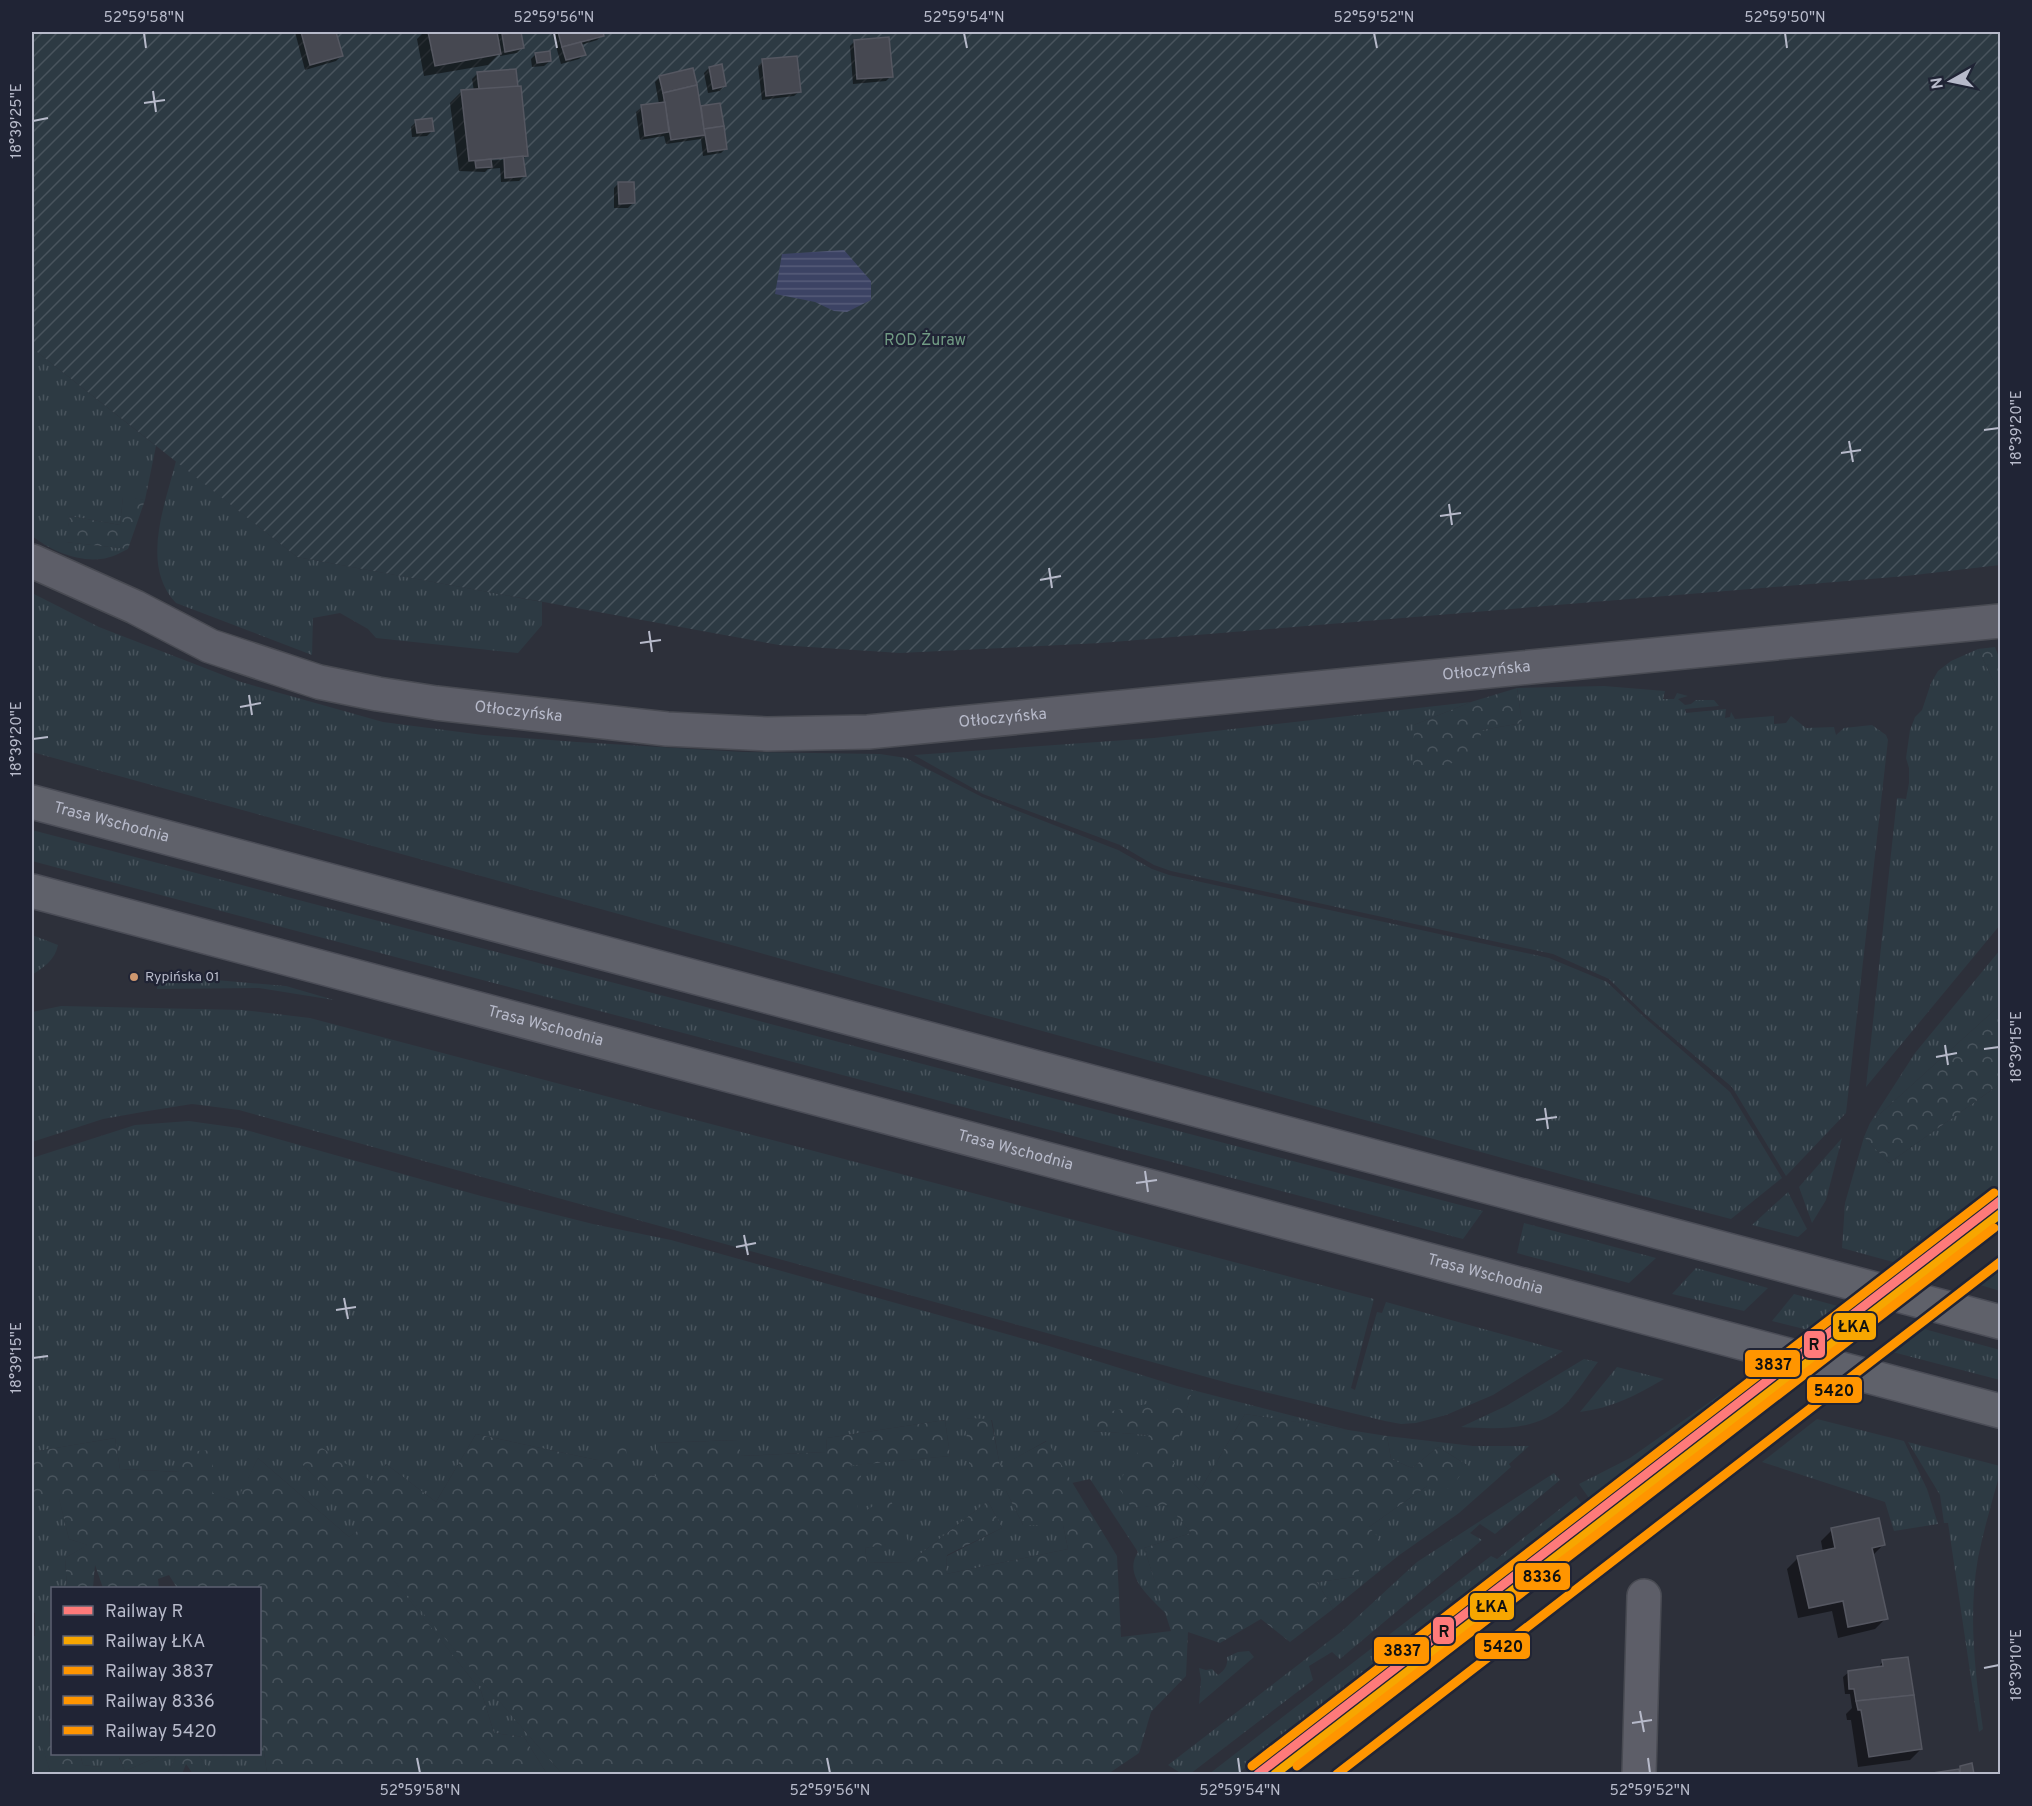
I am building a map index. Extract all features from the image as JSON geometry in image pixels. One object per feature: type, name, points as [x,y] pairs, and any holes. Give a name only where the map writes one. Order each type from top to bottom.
[{"type":"main road","name":"Trasa Wschodnia","points":[[32,802],[2001,1322]]},
{"type":"main road","name":"Trasa Wschodnia","points":[[32,891],[2001,1411]]},
{"type":"street","name":"Otłoczyńska","points":[[32,561],[135,607],[210,646],[320,682],[436,703],[667,729],[767,734],[818,735],[880,731],[2001,621]]},
{"type":"street","points":[[1639,1774],[1644,1596]]},
{"type":"green space","name":"ROD Żuraw","points":[[32,32],[2000,32],[2000,565],[1906,576],[1101,643],[900,653],[779,645],[297,557],[32,348]]},
{"type":"green space","points":[[32,348],[156,446],[145,500],[123,497],[120,525],[70,516],[66,542],[128,549],[115,555],[92,559],[73,557],[47,546],[32,536]]},
{"type":"green space","points":[[176,461],[297,557],[542,602],[542,625],[518,653],[376,638],[368,629],[340,613],[313,618],[312,655],[176,603],[165,588],[159,571],[157,553],[158,534]]},
{"type":"green space","points":[[123,496],[145,500],[128,549],[65,542],[70,516],[120,525]]},
{"type":"green space","points":[[32,593],[99,627],[241,682],[383,722],[483,735],[577,742],[743,752],[880,754],[906,758],[982,797],[1118,850],[1152,869],[1169,875],[1549,958],[1607,982],[1730,1092],[1782,1178],[1731,1219],[1593,1183],[32,752]]},
{"type":"green space","points":[[1995,647],[2000,660],[2000,694],[1978,649]]},
{"type":"green space","points":[[1978,649],[2000,694],[2000,925],[1866,1087],[1897,798],[1906,799],[1909,783],[1906,758],[1910,730],[1915,717],[1922,710],[1931,683],[1938,671],[1951,661]]},
{"type":"green space","points":[[1604,686],[1665,691],[1663,699],[1674,699],[1677,693],[1688,696],[1678,699],[1685,705],[1696,700],[1714,700],[1719,706],[1685,709],[1686,713],[1726,709],[1725,718],[1730,717],[1731,712],[1735,719],[1774,716],[1774,724],[1786,723],[1791,716],[1806,728],[1834,727],[1836,735],[1844,728],[1872,725],[1886,735],[1888,740],[1846,1113],[1786,1176],[1732,1087],[1646,1015],[1609,979],[1553,954],[1171,871],[1154,865],[1120,845],[983,794],[914,755],[1154,738],[1471,702],[1414,725],[1482,730],[1522,723],[1517,688]]},
{"type":"green space","points":[[1517,688],[1522,723],[1482,730],[1475,756],[1413,775],[1414,725],[1471,702]]},
{"type":"green space","points":[[32,830],[1483,1211],[1463,1239],[32,861]]},
{"type":"green space","points":[[32,935],[58,945],[52,959],[32,975]]},
{"type":"green space","points":[[2000,950],[2000,1005],[1870,1123],[1915,1053]]},
{"type":"green space","points":[[158,975],[286,986],[334,1000],[259,988],[157,989]]},
{"type":"green space","points":[[2000,1005],[2000,1084],[1889,1163],[1864,1137],[1870,1123]]},
{"type":"green space","points":[[61,1006],[243,1010],[310,1018],[1374,1299],[1351,1388],[1355,1390],[1377,1312],[1382,1313],[1386,1302],[1563,1351],[1493,1395],[1446,1415],[1416,1423],[1401,1424],[1232,1384],[239,1110],[192,1104],[103,1119],[32,1142],[32,1012]]},
{"type":"green space","points":[[2000,1084],[2000,1190],[1904,1265],[1842,1248],[1845,1203],[1864,1137],[1889,1163]]},
{"type":"green space","points":[[189,1121],[239,1128],[481,1196],[593,1224],[671,1240],[1049,1346],[1177,1386],[1348,1430],[1245,1414],[1200,1490],[1171,1461],[1191,1395],[1092,1431],[1150,1435],[1132,1508],[1168,1504],[1191,1533],[1144,1548],[1166,1614],[1140,1586],[1134,1570],[1134,1561],[1138,1552],[1090,1479],[1072,1483],[1046,1441],[1000,1467],[992,1420],[965,1418],[1023,1525],[1063,1525],[1068,1549],[946,1574],[947,1556],[1002,1528],[988,1501],[910,1562],[867,1563],[865,1548],[908,1540],[856,1517],[841,1466],[950,1456],[945,1420],[827,1438],[826,1452],[740,1456],[737,1440],[656,1443],[656,1476],[626,1474],[626,1444],[597,1460],[476,1434],[436,1502],[386,1464],[376,1483],[303,1465],[365,1526],[349,1537],[258,1458],[237,1502],[213,1494],[213,1450],[180,1472],[120,1469],[115,1438],[32,1452],[32,1158],[135,1125]]},
{"type":"green space","points":[[1842,1138],[1826,1200],[1812,1223],[1799,1187]]},
{"type":"green space","points":[[1788,1192],[1807,1229],[1798,1237],[1752,1225]]},
{"type":"green space","points":[[1524,1223],[1656,1258],[1629,1283],[1517,1253]]},
{"type":"green space","points":[[2000,1255],[2000,1291],[1967,1281]]},
{"type":"green space","points":[[1696,1268],[1768,1288],[1744,1311],[1672,1294]]},
{"type":"green space","points":[[1794,1294],[1841,1307],[1812,1331],[1772,1321]]},
{"type":"green space","points":[[1910,1325],[2000,1350],[2000,1380],[1881,1349]]},
{"type":"green space","points":[[1584,1359],[1598,1362],[1567,1403],[1556,1412],[1530,1424],[1517,1427],[1461,1427],[1506,1406]]},
{"type":"green space","points":[[1617,1367],[1664,1379],[1624,1400],[1580,1412]]},
{"type":"green space","points":[[1721,1394],[1725,1395],[1591,1501],[1579,1484],[1630,1458]]},
{"type":"green space","points":[[1191,1395],[1172,1461],[1200,1490],[1245,1414],[1387,1436],[1391,1459],[1412,1468],[1438,1447],[1467,1465],[1451,1489],[1427,1486],[1369,1527],[1379,1538],[1355,1577],[1317,1582],[1333,1609],[1290,1642],[1261,1619],[1220,1643],[1188,1632],[1186,1676],[1151,1712],[1139,1753],[1108,1774],[562,1774],[385,1569],[481,1691],[494,1733],[524,1737],[547,1774],[267,1774],[261,1727],[261,1587],[176,1587],[169,1575],[158,1579],[159,1587],[103,1587],[95,1565],[93,1587],[67,1587],[65,1558],[87,1545],[69,1539],[59,1499],[32,1507],[32,1452],[115,1438],[120,1469],[179,1472],[181,1452],[213,1450],[213,1493],[236,1502],[258,1458],[349,1537],[364,1526],[303,1465],[310,1440],[375,1483],[386,1464],[436,1502],[476,1434],[597,1460],[603,1444],[626,1444],[627,1473],[656,1476],[656,1443],[738,1440],[741,1456],[826,1452],[827,1438],[945,1420],[950,1456],[845,1466],[862,1468],[856,1517],[889,1496],[908,1541],[865,1548],[867,1563],[910,1562],[988,1501],[1002,1528],[947,1555],[946,1574],[1068,1549],[1063,1525],[1023,1525],[1006,1491],[971,1485],[965,1418],[991,1419],[1000,1466],[1047,1441],[1117,1556],[1121,1637],[1171,1631],[1144,1548],[1191,1533],[1168,1505],[1132,1508],[1117,1485],[1149,1435],[1091,1431],[1088,1416]]},
{"type":"green space","points":[[1817,1419],[1904,1441],[1927,1489],[1938,1524],[1894,1531],[1885,1502],[1762,1462]]},
{"type":"green space","points":[[1387,1436],[1473,1446],[1529,1446],[1509,1464],[1511,1467],[1459,1513],[1398,1556],[1333,1609],[1317,1582],[1355,1577],[1369,1527],[1427,1486],[1467,1465],[1438,1447],[1412,1468],[1391,1459]]},
{"type":"green space","points":[[1908,1442],[2000,1466],[1980,1547],[1973,1601],[1977,1686],[1983,1729],[1979,1732],[1948,1523],[1944,1523],[1940,1495]]},
{"type":"green space","points":[[1554,1473],[1560,1480],[1495,1534],[1480,1524],[1470,1533],[1482,1540],[1340,1659],[1332,1652],[1309,1666],[1313,1680],[1190,1774],[1182,1774],[1168,1765],[1342,1631],[1417,1562]]},
{"type":"green space","points":[[1576,1496],[1584,1507],[1237,1774],[1209,1774],[1491,1556],[1497,1559]]},
{"type":"green space","points":[[59,1498],[69,1539],[88,1545],[65,1558],[67,1587],[51,1587],[50,1738],[40,1739],[51,1774],[32,1774],[32,1636],[35,1636],[35,1613],[32,1612],[32,1507]]},
{"type":"green space","points":[[371,1552],[562,1774],[547,1774],[524,1737],[494,1733],[481,1691]]},
{"type":"green space","points":[[1249,1651],[1254,1657],[1199,1704],[1201,1679],[1199,1668],[1212,1669],[1218,1675],[1226,1667],[1227,1657],[1238,1652]]},
{"type":"green space","points":[[49,1710],[51,1710],[51,1755],[80,1755],[83,1765],[100,1767],[102,1774],[51,1774],[39,1738],[50,1738]]},
{"type":"green space","points":[[261,1727],[267,1774],[211,1774],[199,1755],[261,1755]]},
{"type":"green space","points":[[80,1755],[124,1755],[119,1758],[125,1771],[162,1755],[176,1755],[167,1774],[102,1774],[100,1767],[83,1765]]},
{"type":"green space","points":[[123,1755],[162,1755],[125,1771],[119,1757]]},
{"type":"green space","points":[[176,1755],[199,1755],[211,1774],[193,1774],[186,1764],[182,1774],[167,1774]]},
{"type":"water","points":[[844,250],[871,281],[871,300],[847,312],[834,311],[815,302],[775,294],[782,254]]},
{"type":"building","points":[[301,32],[336,32],[343,56],[310,65]]},
{"type":"building","points":[[428,32],[497,32],[501,54],[435,66]]},
{"type":"building","points":[[521,32],[524,48],[505,52],[502,34]]},
{"type":"building","points":[[558,32],[603,32],[604,36],[562,47]]},
{"type":"building","points":[[889,37],[893,77],[857,79],[854,40]]},
{"type":"building","points":[[581,42],[586,55],[566,60],[562,47]]},
{"type":"building","points":[[550,51],[551,61],[537,63],[535,53]]},
{"type":"building","points":[[797,56],[801,92],[766,96],[762,59]]},
{"type":"building","points":[[722,64],[726,86],[713,89],[709,67]]},
{"type":"building","points":[[693,68],[697,85],[663,93],[659,76]]},
{"type":"building","points":[[516,69],[518,87],[479,89],[477,72]]},
{"type":"building","points":[[697,85],[705,135],[671,140],[663,93]]},
{"type":"building","points":[[521,86],[528,156],[469,161],[461,90]]},
{"type":"building","points":[[665,102],[669,132],[645,136],[641,105]]},
{"type":"building","points":[[720,103],[724,126],[704,129],[701,106]]},
{"type":"building","points":[[432,118],[434,131],[417,133],[415,120]]},
{"type":"building","points":[[724,126],[727,149],[708,152],[704,129]]},
{"type":"building","points":[[523,156],[526,176],[505,178],[504,158]]},
{"type":"building","points":[[491,159],[492,167],[476,168],[475,161]]},
{"type":"building","points":[[618,182],[634,182],[635,203],[619,204]]},
{"type":"building","points":[[1879,1518],[1885,1545],[1872,1548],[1888,1619],[1848,1627],[1843,1601],[1809,1608],[1797,1556],[1835,1548],[1831,1528]]},
{"type":"building","points":[[1908,1657],[1914,1695],[1856,1701],[1854,1689],[1849,1689],[1848,1671],[1883,1666],[1882,1660]]},
{"type":"building","points":[[1914,1695],[1922,1749],[1869,1757],[1861,1710],[1858,1710],[1856,1701]]},
{"type":"building","points":[[1972,1763],[1974,1774],[1960,1774],[1960,1766]]},
{"type":"building","points":[[1959,1769],[1960,1774],[1926,1774]]},
{"type":"rail line","name":"3837","points":[[1252,1766],[1994,1193]]},
{"type":"rail line","name":"R","points":[[1258,1774],[2000,1201]]},
{"type":"rail line","name":"ŁKA","points":[[1275,1774],[2000,1214]]},
{"type":"rail line","name":"8336","points":[[1297,1766],[1994,1228]]},
{"type":"rail line","name":"5420","points":[[1337,1774],[2000,1262]]},
{"type":"place","name":"Rypińska 01","points":[[134,977]]}]
